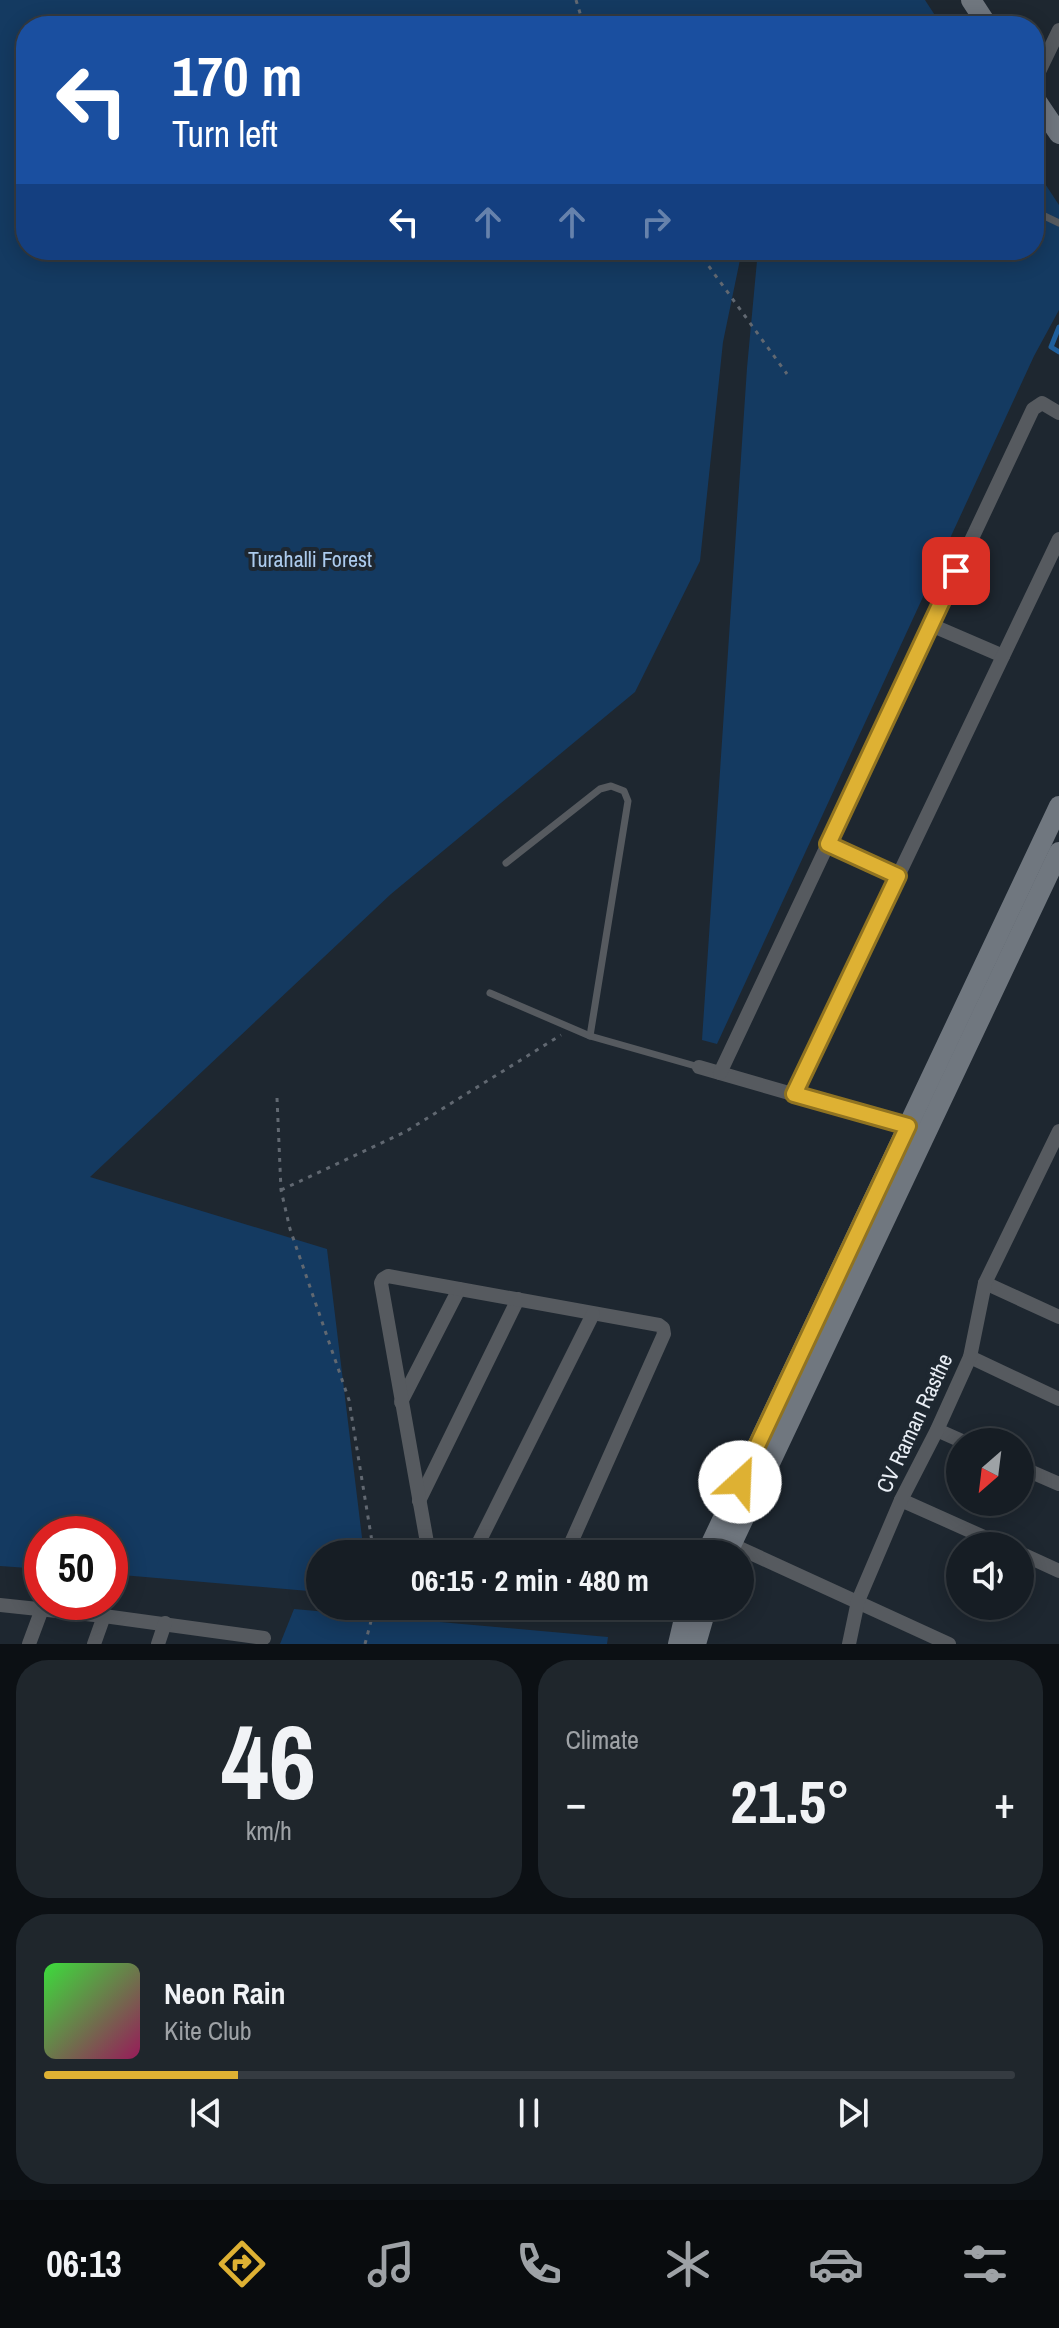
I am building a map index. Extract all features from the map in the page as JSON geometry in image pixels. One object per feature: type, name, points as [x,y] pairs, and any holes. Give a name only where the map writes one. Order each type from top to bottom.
[{"type":"main road","points":[[1044,112],[1059,134]]},
{"type":"main road","points":[[723,1540],[917,1130],[1059,806]]},
{"type":"main road","points":[[917,1130],[1059,852]]},
{"type":"main road","points":[[678,1644],[684,1620]]},
{"type":"main road","points":[[696,1644],[703,1620]]},
{"type":"street","points":[[1044,61],[1059,30]]},
{"type":"street","points":[[720,1073],[1033,409],[1042,403],[1059,413]]},
{"type":"street","points":[[794,1094],[1059,539]]},
{"type":"street","points":[[931,625],[1003,656]]},
{"type":"street","points":[[828,844],[898,876]]},
{"type":"street","points":[[699,1067],[917,1130]]},
{"type":"street","name":"CV Raman Rasthe","points":[[849,1644],[858,1601],[901,1500],[970,1357],[985,1283],[1059,1131]]},
{"type":"street","points":[[426,1540],[382,1280],[388,1276],[659,1325],[664,1332],[572,1540]]},
{"type":"street","points":[[985,1283],[1059,1317]]},
{"type":"street","points":[[401,1402],[459,1289]]},
{"type":"street","points":[[419,1501],[518,1299]]},
{"type":"street","points":[[480,1540],[593,1314]]},
{"type":"street","points":[[970,1357],[1059,1399]]},
{"type":"street","points":[[937,1430],[946,1434]]},
{"type":"street","points":[[1034,1473],[1059,1484]]},
{"type":"street","points":[[901,1500],[973,1532]]},
{"type":"street","points":[[1034,1559],[1059,1571]]},
{"type":"street","points":[[754,1560],[858,1601],[949,1644]]},
{"type":"street","points":[[0,1605],[24,1607]]},
{"type":"street","points":[[128,1619],[165,1623],[225,1638],[264,1638]]},
{"type":"street","points":[[29,1644],[38,1620]]},
{"type":"street","points":[[94,1644],[103,1620]]},
{"type":"street","points":[[158,1644],[165,1623]]},
{"type":"lane","points":[[506,863],[600,789],[611,786],[624,791],[628,801],[590,1036]]},
{"type":"lane","points":[[490,993],[590,1036],[699,1067]]},
{"type":"path","points":[[704,260],[787,374]]},
{"type":"path","points":[[281,1190],[405,1132],[572,1028]]},
{"type":"path","points":[[277,1098],[281,1190],[290,1229],[349,1400],[372,1540]]},
{"type":"path","points":[[365,1644],[371,1620]]},
{"type":"green space","name":"Turahalli Forest","points":[[0,0],[925,0],[935,16],[16,16],[16,260],[740,260],[723,342],[700,561],[635,692],[391,894],[90,1177],[327,1249],[362,1540],[306,1540],[306,1591],[128,1576],[128,1516],[24,1516],[24,1568],[0,1566]]},
{"type":"green space","points":[[1044,182],[1059,205],[1059,310],[1034,356],[717,1044],[702,1040],[747,368],[757,260],[1044,260]]},
{"type":"green space","points":[[294,1609],[306,1610],[306,1620],[417,1620],[608,1637],[607,1644],[280,1644]]},
{"type":"waterway","points":[[1059,327],[1051,347],[1059,352]]},
{"type":"route","points":[[740,1482],[908,1126],[794,1094],[898,876],[828,844],[956,571]]}]
